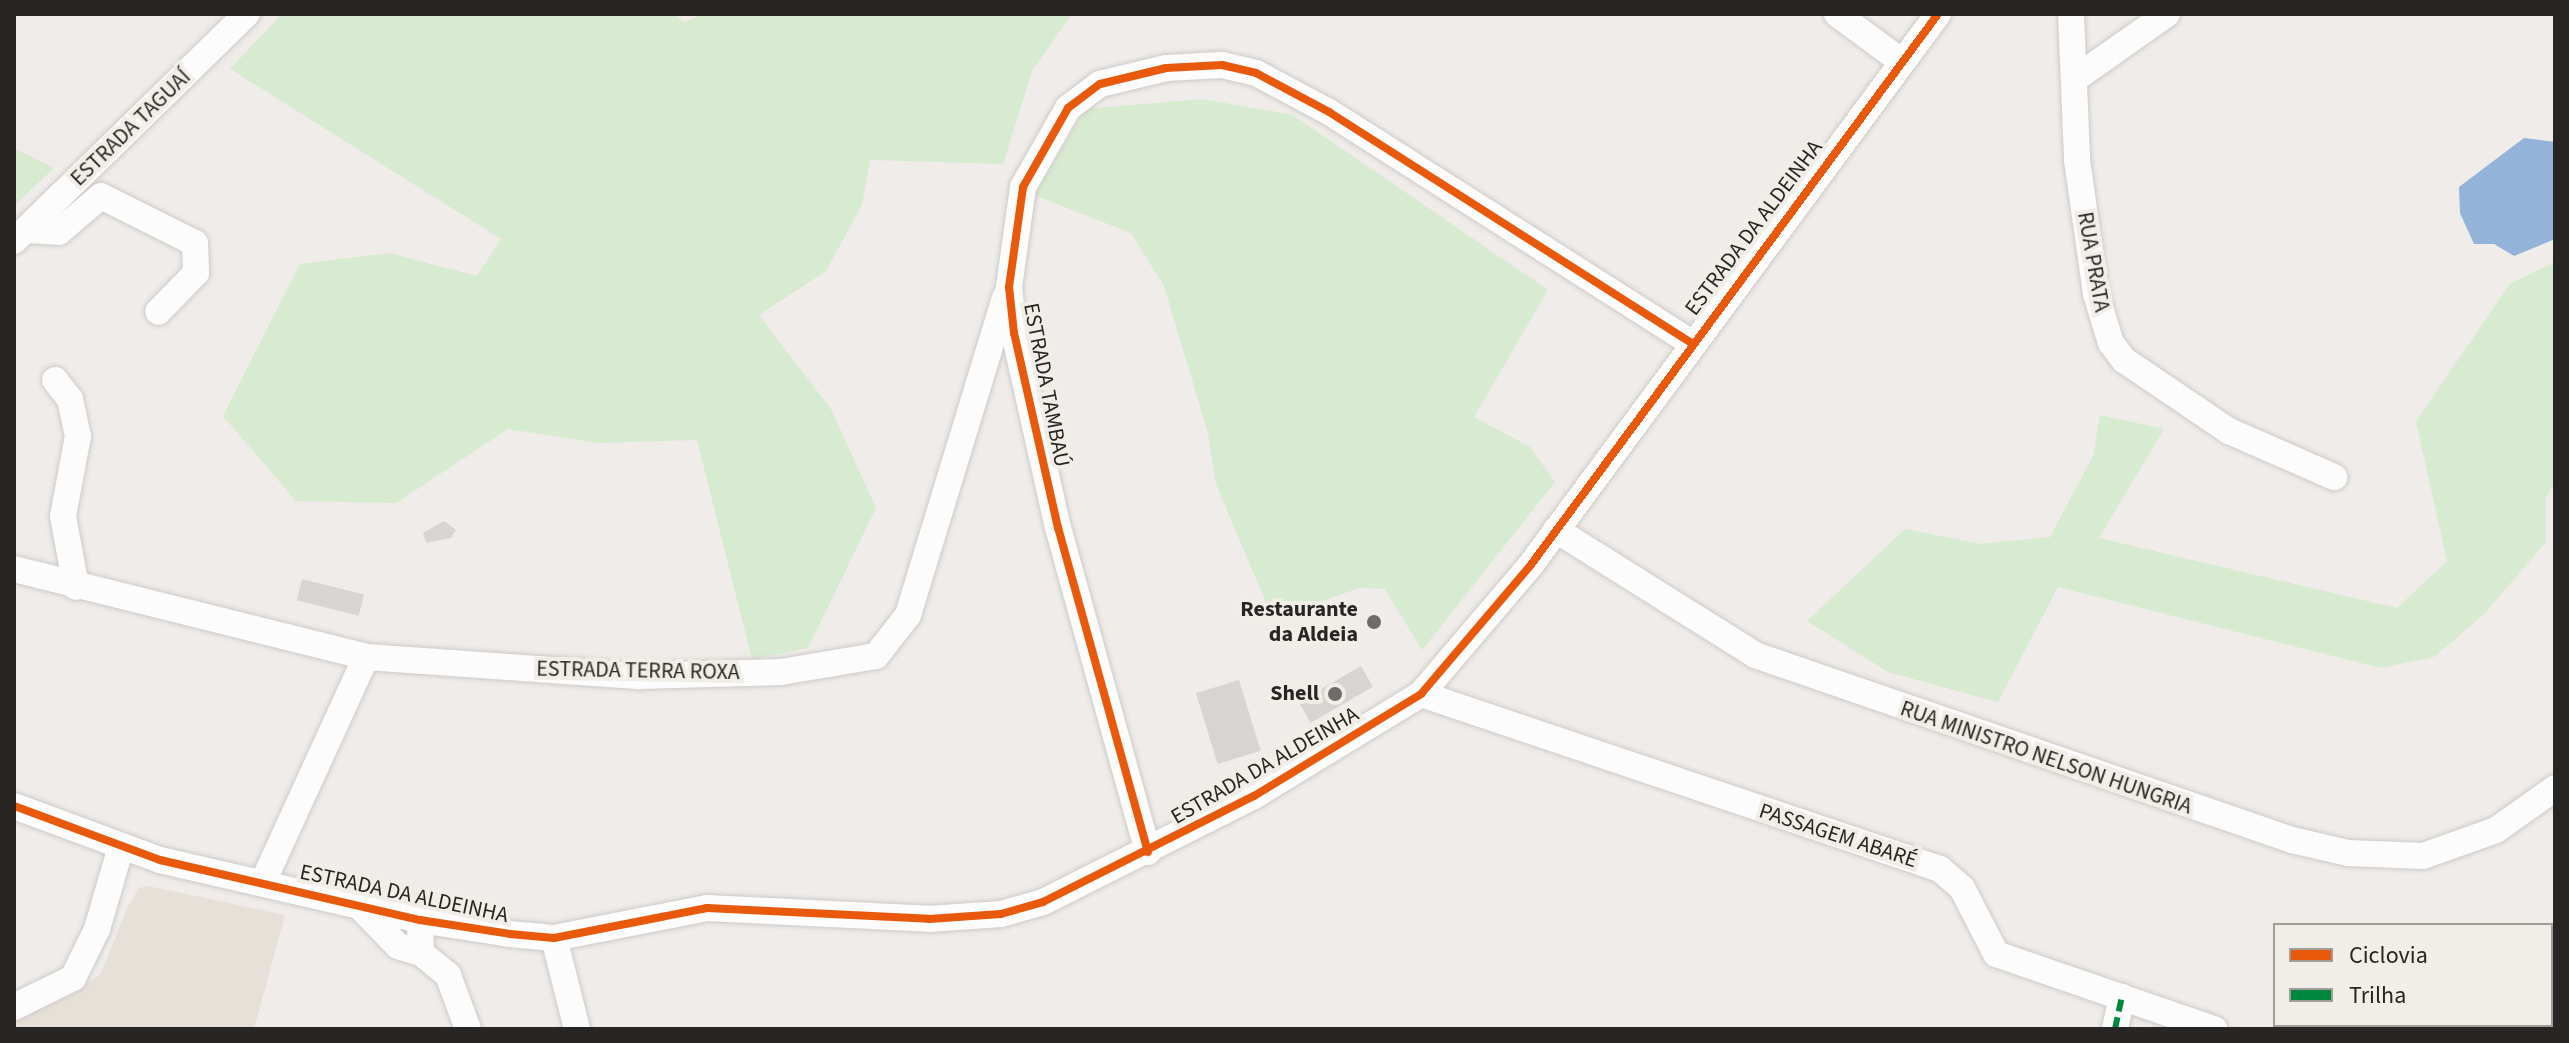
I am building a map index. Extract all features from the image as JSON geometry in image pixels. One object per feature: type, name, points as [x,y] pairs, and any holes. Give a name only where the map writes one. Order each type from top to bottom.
[{"type":"street","name":"ESTRADA TAGUAÍ","points":[[20,235],[247,14]]},
{"type":"street","points":[[1837,14],[1901,61]]},
{"type":"street","name":"ESTRADA DA ALDEINHA","points":[[14,806],[121,847],[360,907],[420,920],[554,938],[707,908],[869,918],[1001,914],[1056,896],[1148,852],[1295,773],[1421,694],[1556,530],[1938,14]]},
{"type":"street","name":"RUA PRATA","points":[[2071,14],[2079,176],[2096,294],[2111,343],[2124,360],[2229,431],[2334,477]]},
{"type":"street","points":[[2076,78],[2167,14]]},
{"type":"street","name":"ESTRADA TAMBAÚ","points":[[1148,852],[1026,401],[1009,287],[1023,187],[1068,108],[1100,84],[1166,68],[1222,65],[1287,86],[1692,343]]},
{"type":"street","points":[[20,235],[59,232],[101,196],[195,243],[196,273],[158,312]]},
{"type":"street","name":"ESTRADA TERRA ROXA","points":[[14,569],[76,587],[366,657],[640,676],[781,672],[876,656],[908,615],[1009,287]]},
{"type":"street","points":[[55,380],[70,399],[78,436],[63,516],[76,587]]},
{"type":"street","name":"RUA MINISTRO NELSON HUNGRIA","points":[[1556,530],[1755,655],[2292,840],[2348,853],[2423,856],[2496,830],[2555,788]]},
{"type":"street","points":[[263,882],[366,657]]},
{"type":"street","name":"PASSAGEM ABARÉ","points":[[1421,694],[1940,869],[1962,888],[1996,954],[2214,1029]]},
{"type":"street","points":[[20,1000],[61,988],[85,959],[121,847]]},
{"type":"street","points":[[360,907],[398,946],[421,953],[448,975],[468,1029]]},
{"type":"street","points":[[420,920],[421,953]]},
{"type":"street","points":[[554,938],[577,1029]]},
{"type":"street","points":[[2115,1029],[2122,997]]},
{"type":"shaded area","points":[[148,886],[285,915],[254,1029],[14,1029],[14,1020],[78,992],[101,973],[128,906],[139,888]]},
{"type":"green space","points":[[282,14],[674,14],[684,23],[702,14],[1072,14],[1032,71],[1003,164],[870,160],[862,205],[826,271],[759,315],[831,409],[876,508],[808,648],[752,659],[697,440],[598,443],[508,429],[396,503],[296,501],[223,416],[300,264],[389,253],[477,276],[501,239],[230,69]]},
{"type":"green space","points":[[1202,99],[1293,115],[1548,290],[1474,417],[1530,447],[1555,482],[1422,650],[1385,589],[1359,588],[1273,619],[1216,484],[1208,433],[1164,286],[1131,233],[1034,195],[1086,109]]},
{"type":"green space","points":[[14,148],[54,168],[14,206]]},
{"type":"green space","points":[[2555,262],[2555,482],[2546,497],[2546,542],[2484,614],[2434,657],[2381,668],[2058,587],[1998,702],[1888,672],[1807,621],[1905,529],[1981,544],[2050,537],[2093,456],[2100,415],[2164,429],[2099,538],[2397,608],[2447,561],[2416,421],[2510,284]]},
{"type":"water","points":[[2524,138],[2555,142],[2555,239],[2514,256],[2494,244],[2474,244],[2460,213],[2459,187]]},
{"type":"building","points":[[444,521],[456,530],[451,538],[426,543],[423,533]]},
{"type":"building","points":[[302,579],[364,594],[359,616],[297,600]]},
{"type":"building","name":"Shell","points":[[1361,666],[1373,687],[1311,723],[1299,702]]},
{"type":"building","points":[[1239,680],[1261,751],[1218,764],[1196,693]]},
{"type":"marked path","points":[[2115,1029],[2122,997]]},
{"type":"cycle path","points":[[14,806],[160,860],[420,920],[510,934],[554,938],[707,908],[929,919],[1001,914],[1043,902],[1254,796],[1421,694],[1530,566],[1938,14]]},
{"type":"cycle path","points":[[1148,852],[1058,528],[1014,333],[1009,287],[1023,187],[1068,108],[1100,84],[1166,68],[1222,65],[1256,73],[1329,112],[1692,343]]},
{"type":"place","name":"Restaurante da Aldeia","points":[[1374,622]]},
{"type":"place","name":"Shell","points":[[1335,694]]}]
